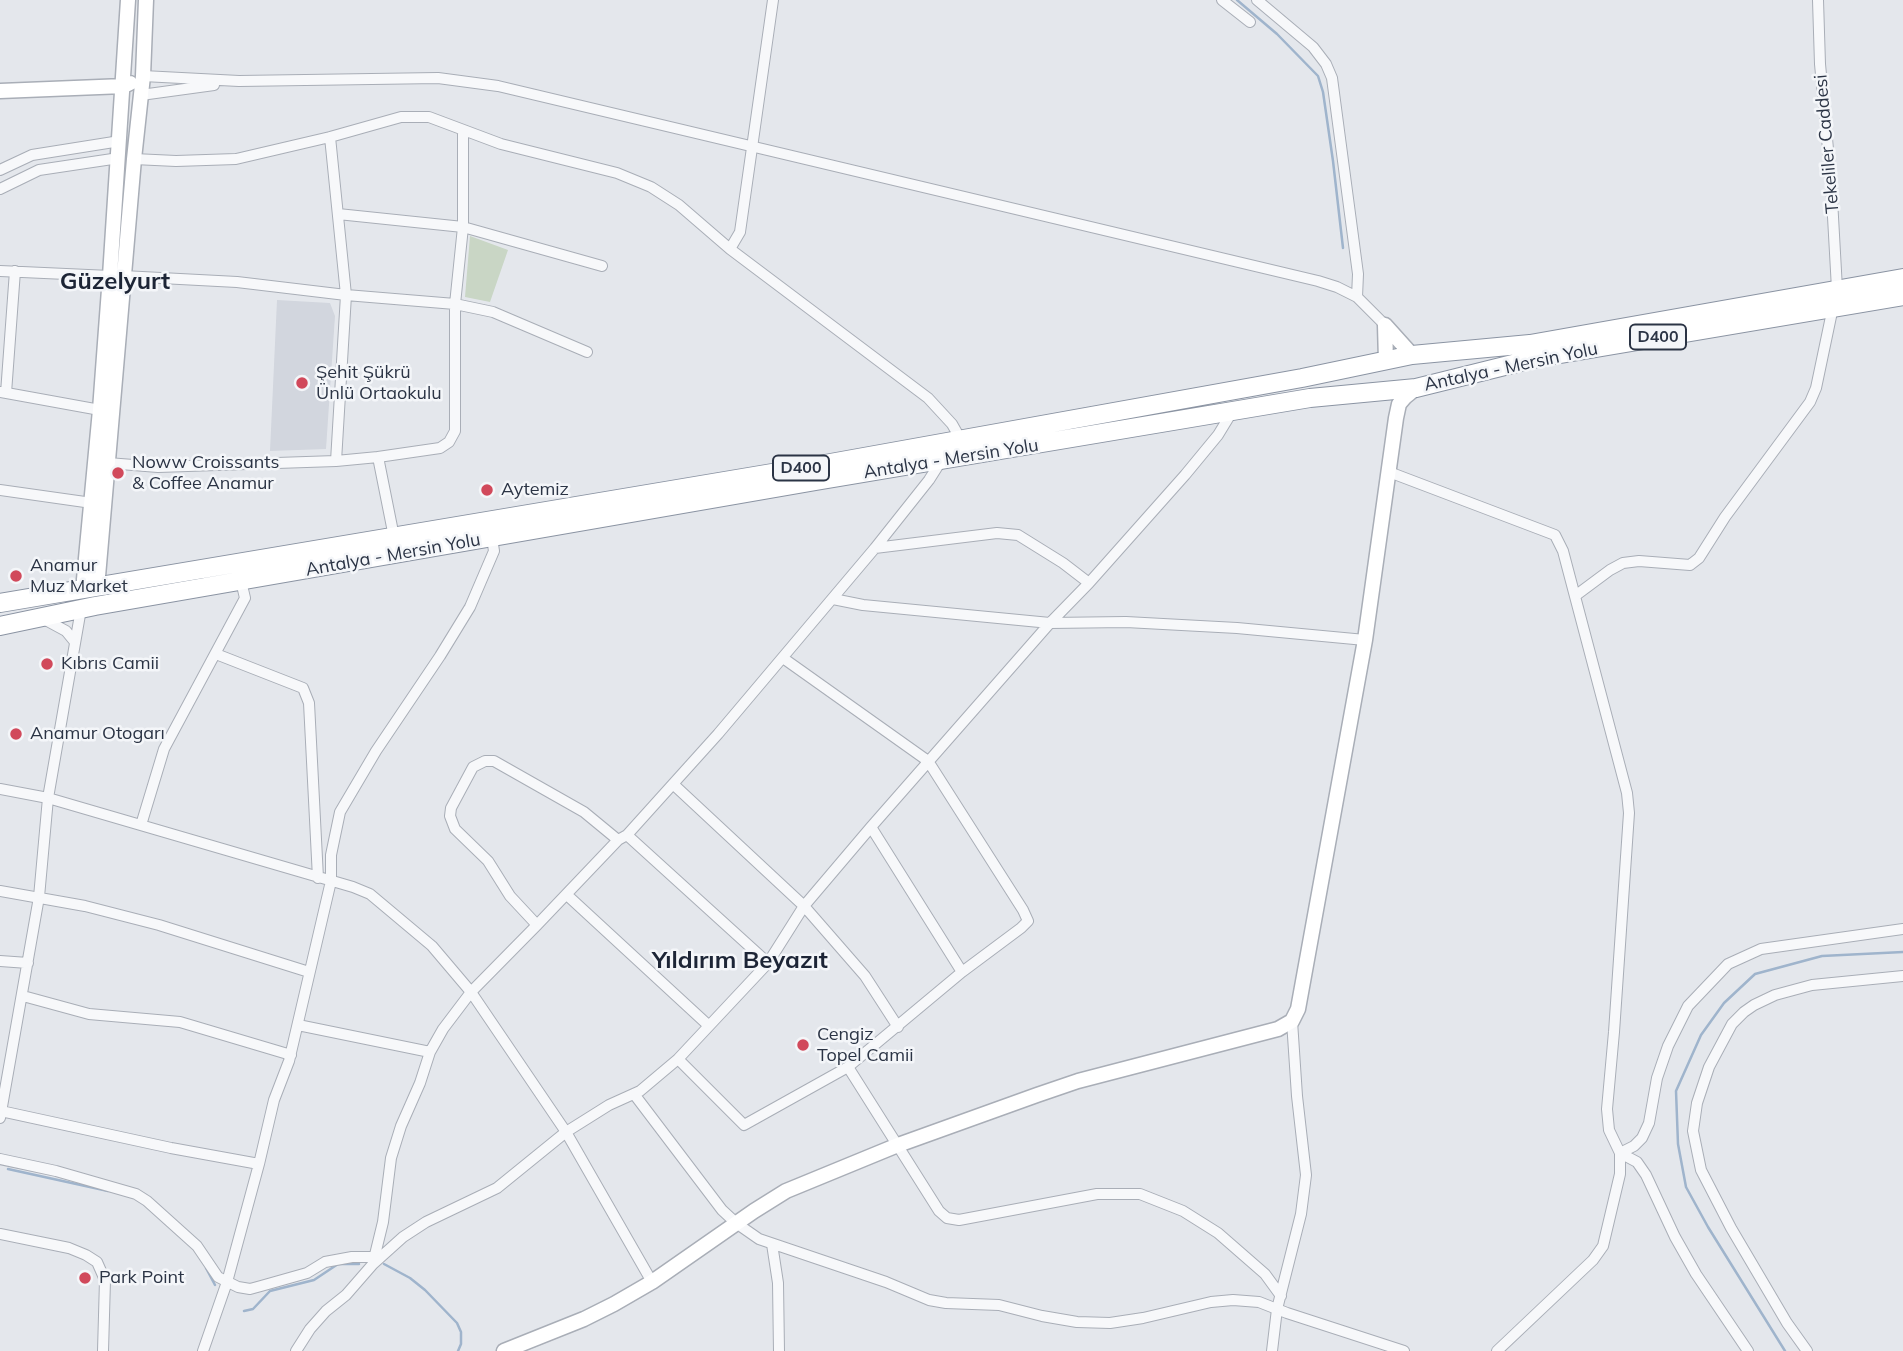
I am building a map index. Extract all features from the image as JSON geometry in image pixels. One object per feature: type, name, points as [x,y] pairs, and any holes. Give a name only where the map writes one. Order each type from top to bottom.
[{"type":"highway","name":"Antalya - Mersin Yolu","points":[[0,603],[87,604],[241,581],[1310,398],[1416,388],[1537,358],[1835,298],[1903,278]]},
{"type":"highway","name":"Antalya - Mersin Yolu","points":[[0,626],[42,618],[87,604],[394,537],[961,440],[1302,378],[1412,355],[1530,344],[1835,298],[1903,296]]},
{"type":"highway","points":[[1412,355],[1420,370],[1416,388]]},
{"type":"highway","points":[[1386,360],[1380,376],[1387,391]]},
{"type":"street","points":[[117,276],[118,159],[128,0]]},
{"type":"street","points":[[146,0],[144,76],[117,276],[87,604],[75,642],[48,798],[39,897],[1,1115],[259,1164]]},
{"type":"street","points":[[730,250],[740,232],[773,0]]},
{"type":"street","points":[[1222,0],[1250,22]]},
{"type":"street","points":[[1257,0],[1312,47],[1326,64],[1332,79],[1359,274],[1357,297]]},
{"type":"street","name":"Tekeliler Caddesi","points":[[1576,596],[1623,563],[1639,561],[1690,565],[1699,558],[1725,517],[1810,402],[1835,298],[1831,181],[1818,0]]},
{"type":"street","points":[[0,91],[124,86],[144,76],[239,81],[438,78],[498,86],[1337,286],[1357,297],[1412,355]]},
{"type":"street","points":[[124,86],[141,94],[239,81]]},
{"type":"street","points":[[0,189],[39,170],[118,159],[236,159],[401,117],[429,117],[501,144],[617,173],[651,187],[678,205],[730,250],[928,398],[952,424],[961,440]]},
{"type":"street","points":[[108,463],[158,467],[336,461],[440,448],[449,442],[454,431],[455,304],[463,227],[463,130]]},
{"type":"street","points":[[330,137],[346,295],[336,461]]},
{"type":"street","points":[[0,170],[32,155],[120,141]]},
{"type":"street","points":[[338,214],[463,227],[602,266]]},
{"type":"street","points":[[0,271],[237,282],[455,304],[493,312],[587,352]]},
{"type":"street","points":[[15,271],[3,392],[106,410]]},
{"type":"street","points":[[1385,325],[1386,360]]},
{"type":"street","points":[[1272,1351],[1277,1309],[1301,1214],[1306,1175],[1292,1021],[1298,1009],[1365,640],[1396,418],[1399,404],[1416,388]]},
{"type":"street","points":[[1387,391],[1396,418]]},
{"type":"street","points":[[98,504],[108,463],[106,410]]},
{"type":"street","points":[[296,1351],[310,1329],[346,1295],[374,1260],[403,1237],[426,1222],[497,1188],[566,1132],[609,1105],[640,1091],[678,1059],[768,963],[804,906],[1050,622],[1185,475],[1218,435],[1231,412]]},
{"type":"street","points":[[378,457],[394,537]]},
{"type":"street","points":[[374,1260],[383,1222],[391,1158],[430,1052],[443,1029],[471,992],[673,785],[833,599],[929,480],[942,460]]},
{"type":"street","points":[[1389,472],[1555,535],[1563,551],[1576,596],[1627,793],[1629,813],[1607,1108],[1609,1130],[1620,1153],[1620,1174],[1602,1246],[1593,1260],[1497,1351]]},
{"type":"street","points":[[0,490],[98,504]]},
{"type":"street","points":[[875,548],[997,533],[1018,535],[1063,563],[1088,583]]},
{"type":"street","points":[[203,1351],[227,1282],[274,1100],[291,1055],[331,881],[331,855],[340,812],[376,751],[470,607],[495,551],[492,538]]},
{"type":"street","points":[[141,825],[164,749],[245,598],[241,581]]},
{"type":"street","points":[[833,599],[863,605],[1050,622],[1126,622],[1237,628],[1365,640]]},
{"type":"street","points":[[42,618],[65,631],[75,642]]},
{"type":"street","points":[[216,654],[303,688],[309,703],[318,878]]},
{"type":"street","points":[[678,1059],[744,1125],[848,1067],[1028,921],[928,761],[783,658]]},
{"type":"street","points":[[537,925],[510,896],[488,862],[455,830],[450,816],[451,808],[473,767],[479,763],[494,761],[584,812],[622,838],[768,963]]},
{"type":"street","points":[[673,785],[804,906],[865,976],[898,1027]]},
{"type":"street","points":[[0,789],[48,798],[354,887],[370,894],[432,946],[471,992],[566,1132],[652,1282]]},
{"type":"street","points":[[871,827],[962,972]]},
{"type":"street","points":[[0,891],[85,906],[159,925],[309,972]]},
{"type":"street","points":[[567,895],[708,1025]]},
{"type":"street","points":[[1620,1153],[1634,1146],[1642,1138],[1649,1123],[1657,1078],[1668,1046],[1688,1006],[1728,964],[1761,950],[1903,929]]},
{"type":"street","points":[[0,961],[29,963]]},
{"type":"street","points":[[1807,1351],[1787,1323],[1731,1228],[1701,1170],[1693,1131],[1697,1103],[1709,1068],[1731,1024],[1755,1005],[1775,995],[1812,985],[1903,976]]},
{"type":"street","points":[[23,996],[89,1014],[180,1022],[291,1055]]},
{"type":"street","points":[[504,1351],[614,1304],[652,1282],[786,1191],[898,1145],[1078,1081],[1278,1029],[1292,1021]]},
{"type":"street","points":[[298,1025],[430,1052]]},
{"type":"street","points":[[848,1067],[939,1211],[947,1218],[959,1220],[1097,1194],[1140,1194],[1183,1211],[1218,1233],[1265,1274],[1281,1296]]},
{"type":"street","points":[[634,1094],[722,1210],[759,1240],[886,1282],[929,1300],[999,1305],[1077,1322],[1110,1323],[1211,1302],[1259,1302],[1404,1351]]},
{"type":"street","points":[[1620,1153],[1637,1162],[1646,1175],[1696,1274],[1748,1351]]},
{"type":"street","points":[[0,1158],[136,1194],[197,1247],[215,1274],[238,1287],[256,1288],[307,1273],[325,1262],[352,1257],[374,1260]]},
{"type":"street","points":[[0,1234],[69,1248],[97,1262],[105,1280],[103,1351]]},
{"type":"street","points":[[772,1244],[778,1283],[779,1351]]},
{"type":"shaded area","name":"Şehit Şükrü Ünlü Ortaokulu","points":[[277,300],[330,303],[335,316],[326,449],[270,451]]},
{"type":"green space","points":[[470,236],[508,250],[490,302],[465,297]]},
{"type":"waterway","points":[[1237,0],[1277,34],[1318,76],[1323,92],[1343,248]]},
{"type":"waterway","points":[[1785,1351],[1686,1187],[1678,1144],[1676,1091],[1701,1035],[1724,1003],[1755,974],[1822,956],[1903,952]]},
{"type":"waterway","points":[[8,1169],[108,1191]]},
{"type":"waterway","points":[[244,1311],[253,1309],[270,1291],[314,1280],[338,1264],[359,1264]]},
{"type":"waterway","points":[[384,1264],[410,1278],[425,1290],[457,1323],[461,1332],[458,1351]]},
{"type":"waterway","points":[[206,1268],[215,1285]]},
{"type":"place","name":"Şehit Şükrü Ünlü Ortaokulu","points":[[302,383]]},
{"type":"place","name":"Noww Croissants & Coffee Anamur","points":[[118,473]]},
{"type":"place","name":"Aytemiz","points":[[487,490]]},
{"type":"place","name":"Anamur Muz Market","points":[[16,576]]},
{"type":"place","name":"Kıbrıs Camii","points":[[47,664]]},
{"type":"place","name":"Anamur Otogarı","points":[[16,734]]},
{"type":"place","name":"Cengiz Topel Camii","points":[[803,1045]]},
{"type":"place","name":"Park Point","points":[[85,1278]]},
{"type":"district","name":"Güzelyurt","points":[[115,282]]},
{"type":"district","name":"Yıldırım Beyazıt","points":[[740,961]]}]
